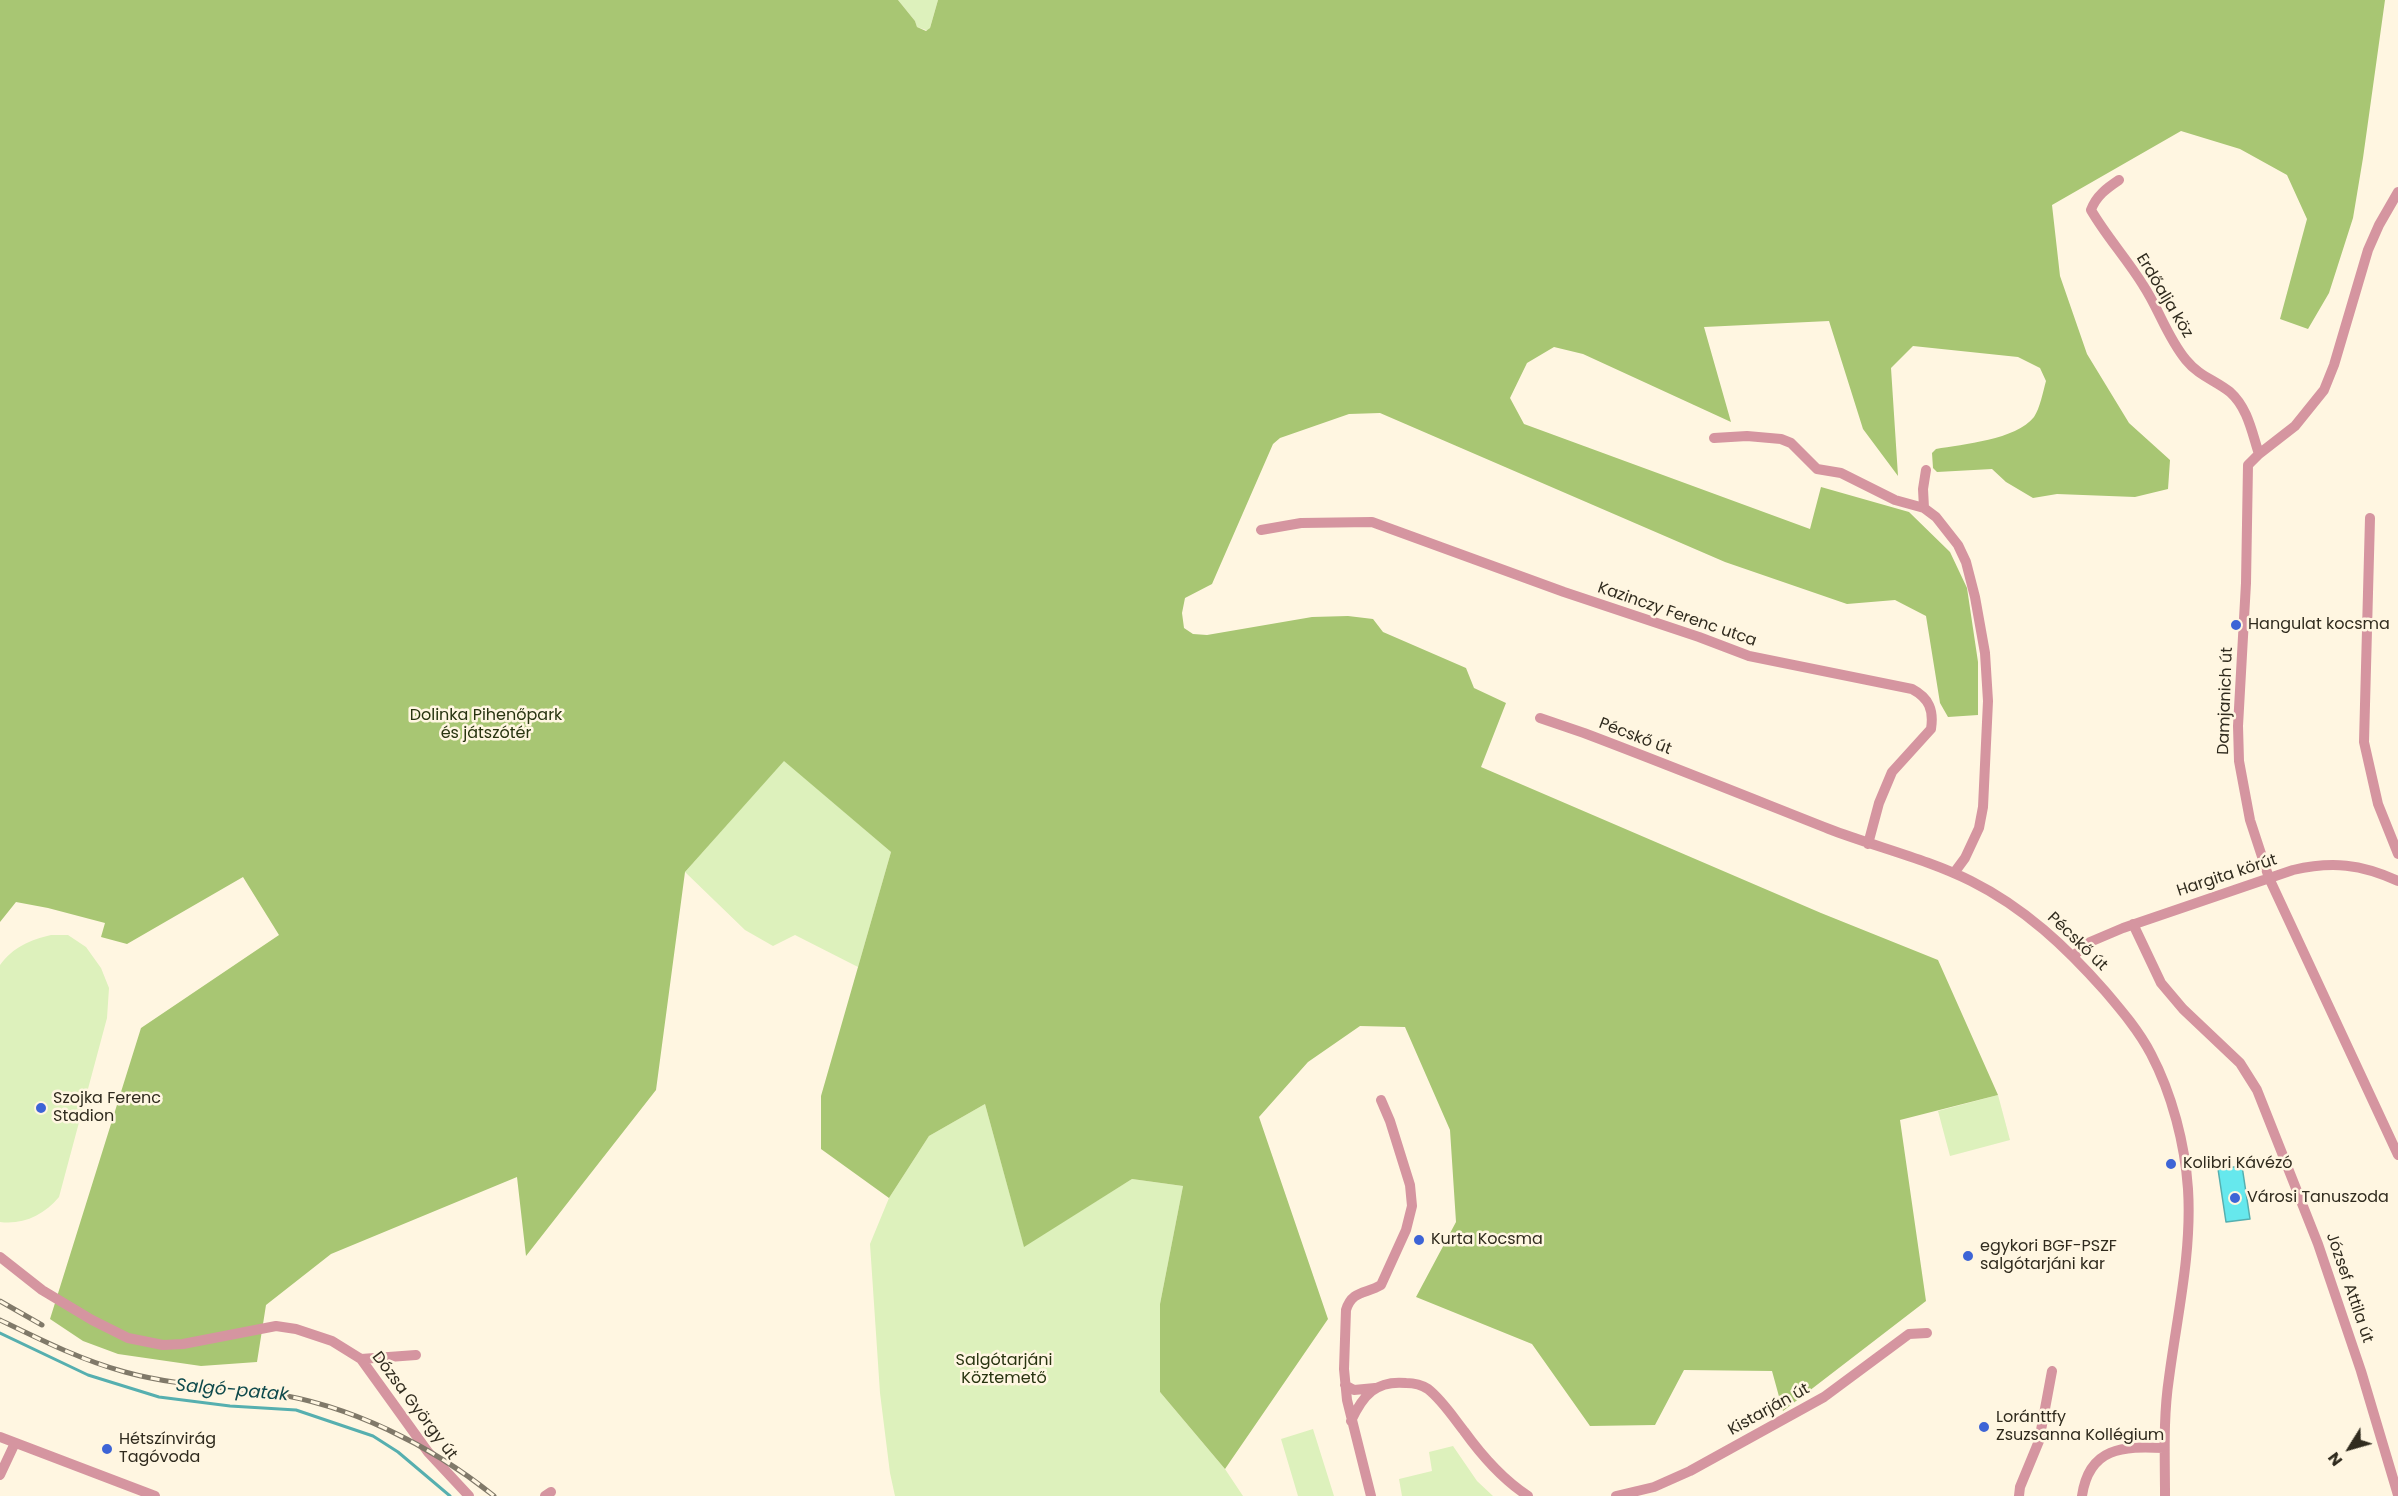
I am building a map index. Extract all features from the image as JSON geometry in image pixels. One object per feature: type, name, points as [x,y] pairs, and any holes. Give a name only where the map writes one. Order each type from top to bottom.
[{"type":"street","name":"Erdőalja köz","points":[[2119,180],[2103,192],[2094,202],[2091,210],[2145,287],[2166,332],[2186,360],[2202,376],[2225,389],[2238,402],[2248,420],[2259,454]]},
{"type":"street","name":"Damjanich út","points":[[2398,192],[2382,218],[2368,250],[2327,384],[2295,426],[2259,454],[2249,463],[2247,469],[2246,583],[2238,744],[2250,820],[2269,878],[2398,1155]]},
{"type":"street","points":[[1714,438],[1747,436],[1781,439],[1798,448],[1817,469],[1840,473],[1895,500],[1924,508],[1947,529],[1966,562],[1975,597],[1987,674],[1988,701],[1981,818],[1972,844],[1954,873]]},
{"type":"street","points":[[1924,508],[1923,489],[1926,470]]},
{"type":"street","points":[[2370,518],[2364,742],[2379,804],[2398,854]]},
{"type":"street","name":"Kazinczy Ferenc utca","points":[[1261,530],[1301,523],[1372,522],[1749,656],[1912,689],[1924,697],[1931,706],[1932,727],[1892,772],[1879,803],[1868,844]]},
{"type":"street","name":"Pécskő út","points":[[1540,718],[1634,752],[1868,844],[1954,873],[1998,896],[2028,916],[2073,956],[2130,1021],[2151,1054],[2172,1106],[2188,1189],[2187,1255],[2164,1420],[2165,1496]]},
{"type":"street","name":"Hargita körút","points":[[2073,956],[2095,939],[2133,924],[2306,867],[2333,864],[2373,871],[2398,881]]},
{"type":"street","name":"József Attila út","points":[[2133,924],[2161,983],[2183,1010],[2240,1063],[2257,1090],[2318,1244],[2364,1382],[2398,1495]]},
{"type":"street","points":[[1371,1496],[1351,1421],[1345,1384],[1346,1310],[1349,1300],[1355,1295],[1381,1285],[1406,1230],[1412,1206],[1410,1185],[1381,1100]]},
{"type":"street","name":"Dózsa György út","points":[[0,1257],[42,1290],[92,1320],[128,1338],[163,1345],[183,1344],[276,1326],[296,1329],[332,1341],[361,1359],[428,1452],[469,1496]]},
{"type":"street","name":"Kistarján út","points":[[1616,1496],[1654,1487],[1690,1471],[1824,1397],[1909,1334],[1927,1333]]},
{"type":"street","points":[[361,1359],[416,1355]]},
{"type":"street","points":[[2019,1496],[2020,1487],[2039,1441],[2052,1371]]},
{"type":"street","points":[[1351,1421],[1363,1399],[1375,1388],[1389,1381],[1414,1383],[1427,1389],[1446,1408],[1493,1467],[1528,1496]]},
{"type":"street","points":[[1345,1384],[1354,1389],[1375,1388]]},
{"type":"street","points":[[0,1437],[155,1496]]},
{"type":"street","points":[[0,1475],[15,1443]]},
{"type":"street","points":[[2082,1496],[2091,1469],[2103,1456],[2126,1448],[2164,1448]]},
{"type":"green space","name":"Dolinka Pihenőpark és játszótér","points":[[0,0],[898,0],[915,21],[917,27],[926,31],[930,28],[938,0],[2385,0],[2353,218],[2329,293],[2308,329],[2280,319],[2307,219],[2287,175],[2240,149],[2181,131],[2052,205],[2060,276],[2087,354],[2129,423],[2170,460],[2168,489],[2135,497],[2057,494],[2033,498],[2006,482],[1992,469],[1937,472],[1933,468],[1932,453],[1936,449],[2002,436],[2026,425],[2034,417],[2040,405],[2046,381],[2040,368],[2018,357],[1913,346],[1891,368],[1898,476],[1863,429],[1829,321],[1704,327],[1731,422],[1583,354],[1554,347],[1527,363],[1510,398],[1524,424],[1810,529],[1821,487],[1909,512],[1950,552],[1967,588],[1978,662],[1978,715],[1948,717],[1940,703],[1926,616],[1895,600],[1847,604],[1725,562],[1380,413],[1349,414],[1280,438],[1273,444],[1212,584],[1185,598],[1182,613],[1184,628],[1193,634],[1207,635],[1312,617],[1348,616],[1373,619],[1383,632],[1466,668],[1474,688],[1506,703],[1481,767],[1821,913],[1938,960],[1998,1095],[1900,1120],[1926,1301],[1783,1411],[1772,1371],[1684,1370],[1655,1425],[1590,1426],[1532,1344],[1416,1297],[1456,1222],[1450,1130],[1405,1027],[1360,1026],[1308,1062],[1259,1117],[1328,1319],[1225,1469],[1160,1392],[1160,1304],[1183,1186],[1132,1179],[1024,1247],[985,1104],[929,1136],[889,1198],[821,1149],[821,1096],[891,852],[784,761],[685,872],[656,1090],[526,1256],[517,1177],[331,1254],[266,1305],[257,1362],[201,1366],[118,1354],[83,1341],[50,1319],[141,1028],[279,935],[243,877],[127,944],[101,937],[105,923],[16,902],[0,922]]},
{"type":"green space","points":[[898,0],[938,0],[929,31],[917,27],[915,21]]},
{"type":"green space","points":[[784,760],[891,852],[858,967],[795,935],[773,946],[745,930],[685,872]]},
{"type":"green space","name":"Szojka Ferenc Stadion","points":[[51,935],[68,935],[86,947],[101,968],[109,988],[107,1018],[59,1197],[40,1214],[17,1222],[0,1222],[0,965],[10,953],[22,945]]},
{"type":"green space","points":[[1998,1095],[2010,1140],[1950,1156],[1938,1111]]},
{"type":"green space","name":"Salgótarjáni Köztemető","points":[[985,1104],[1024,1246],[1132,1179],[1183,1186],[1160,1304],[1160,1392],[1225,1469],[1243,1496],[895,1496],[880,1393],[870,1244],[889,1198],[929,1136]]},
{"type":"green space","points":[[1313,1429],[1334,1496],[1298,1496],[1281,1439]]},
{"type":"green space","points":[[1453,1446],[1477,1481],[1493,1496],[1402,1496],[1399,1479],[1432,1471],[1429,1452]]},
{"type":"water","points":[[2242,1166],[2250,1219],[2226,1222],[2218,1169]]},
{"type":"waterway","name":"Salgó-patak","points":[[0,1333],[88,1375],[159,1397],[230,1406],[296,1410],[373,1436],[398,1452],[450,1496]]},
{"type":"railway","points":[[0,1301],[42,1325]]},
{"type":"railway","points":[[0,1320],[77,1356],[125,1372],[179,1383],[269,1393],[299,1399],[359,1417],[417,1444],[444,1460],[494,1496]]},
{"type":"place","name":"Hangulat kocsma","points":[[2236,625]]},
{"type":"place","name":"Szojka Ferenc Stadion","points":[[41,1108]]},
{"type":"place","name":"Kolibri Kávézó","points":[[2171,1164]]},
{"type":"place","name":"Városi Tanuszoda","points":[[2235,1198]]},
{"type":"place","name":"Kurta Kocsma","points":[[1419,1240]]},
{"type":"place","name":"egykori BGF-PSZF salgótarjáni kar","points":[[1968,1256]]},
{"type":"place","name":"Loránttfy Zsuzsanna Kollégium","points":[[1984,1427]]},
{"type":"place","name":"Hétszínvirág Tagóvoda","points":[[107,1449]]}]
